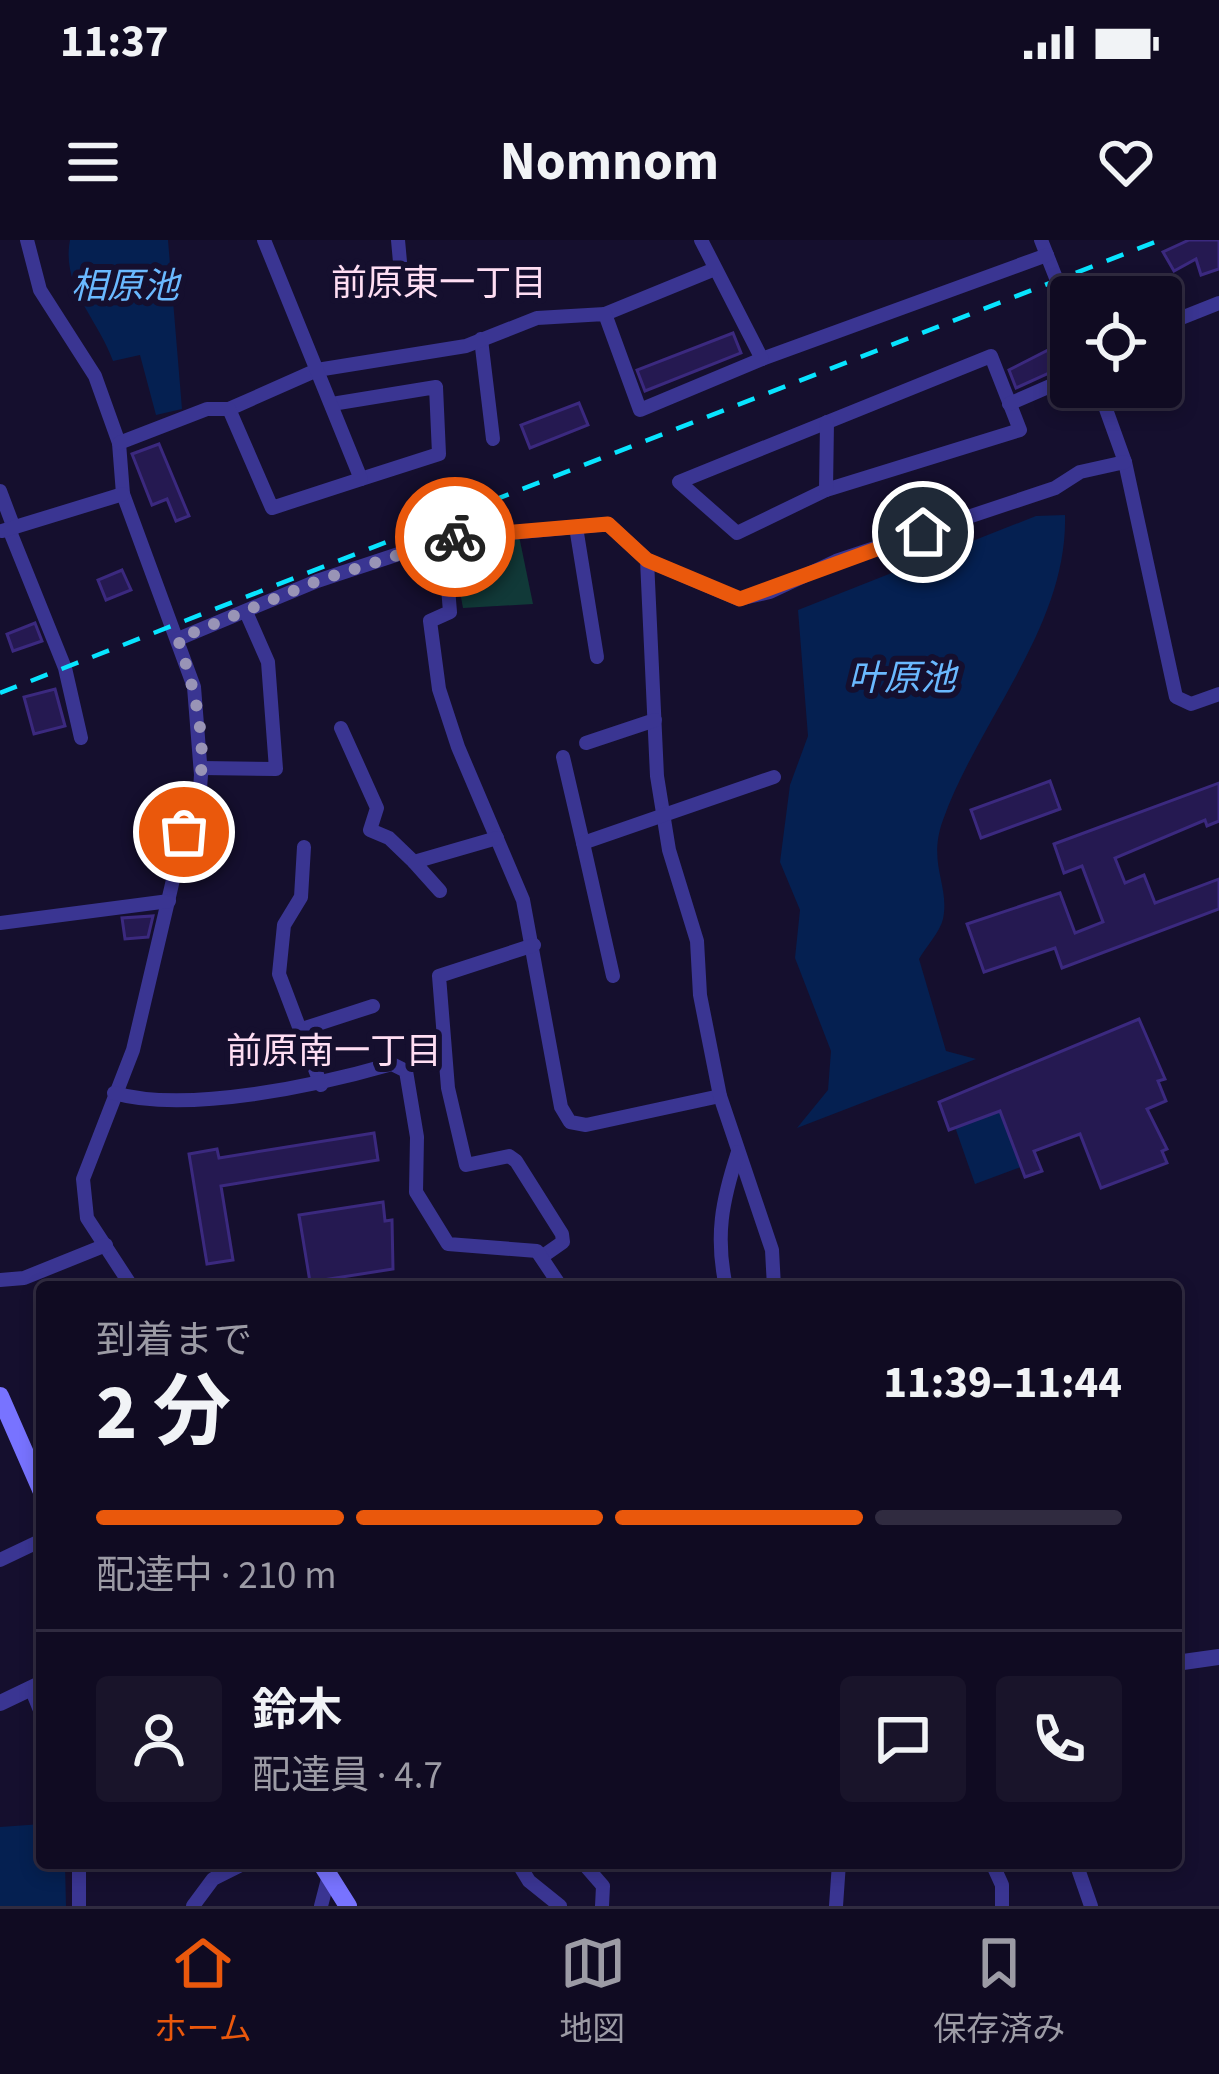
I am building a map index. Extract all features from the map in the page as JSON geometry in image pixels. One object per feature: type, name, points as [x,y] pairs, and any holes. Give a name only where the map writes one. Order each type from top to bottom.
[{"type":"main road","points":[[0,1396],[36,1478]]},
{"type":"main road","points":[[327,1869],[348,1906]]},
{"type":"street","points":[[27,240],[40,290],[95,376],[119,443],[124,494],[197,704],[202,768],[199,803],[184,832],[133,1050],[83,1179],[87,1219],[128,1281]]},
{"type":"street","points":[[263,240],[362,479]]},
{"type":"street","points":[[398,240],[400,262]]},
{"type":"street","points":[[701,240],[762,358]]},
{"type":"street","points":[[605,314],[640,410],[1044,247],[1055,276]]},
{"type":"street","points":[[119,443],[206,409],[229,409],[317,370],[481,339],[537,318],[605,314],[715,269]]},
{"type":"street","points":[[1182,318],[1219,303]]},
{"type":"street","points":[[481,339],[493,439]]},
{"type":"street","points":[[991,356],[1009,404],[1020,430],[826,490],[737,533],[679,482],[991,356]]},
{"type":"street","points":[[1009,404],[1050,386]]},
{"type":"street","points":[[229,409],[272,508],[439,454],[436,387],[332,404]]},
{"type":"street","points":[[1106,408],[1125,462],[1175,697],[1191,704],[1219,694]]},
{"type":"street","points":[[826,490],[827,422]]},
{"type":"street","points":[[178,639],[317,581],[444,538],[576,526],[608,524],[647,560],[740,599],[770,592],[836,560],[1055,488],[1080,472],[1125,462]]},
{"type":"street","points":[[0,491],[8,530],[65,668],[81,738]]},
{"type":"street","points":[[8,530],[124,494]]},
{"type":"street","points":[[576,526],[597,657]]},
{"type":"street","points":[[444,538],[450,611],[430,622],[439,689],[523,900],[561,1107],[570,1122],[586,1125],[720,1096]]},
{"type":"street","points":[[647,560],[655,720],[669,850],[697,941],[700,995],[720,1096],[772,1250],[774,1281]]},
{"type":"street","points":[[202,768],[275,769],[268,662],[246,612]]},
{"type":"street","points":[[586,743],[655,720]]},
{"type":"street","points":[[341,728],[377,808],[370,830],[389,838],[440,891]]},
{"type":"street","points":[[563,757],[613,976]]},
{"type":"street","points":[[584,843],[775,777]]},
{"type":"street","points":[[414,862],[496,838]]},
{"type":"street","points":[[304,847],[301,897],[284,925],[279,974],[321,1084]]},
{"type":"street","points":[[0,922],[170,902]]},
{"type":"street","points":[[534,945],[439,976],[438,1021],[466,1166],[509,1156],[516,1161],[562,1234],[563,1242],[543,1256]]},
{"type":"street","points":[[299,1030],[373,1006]]},
{"type":"street","points":[[114,1093],[188,1097],[321,1084],[392,1064],[406,1071],[417,1137],[416,1192],[448,1244],[530,1248],[543,1256],[558,1281]]},
{"type":"street","points":[[725,1281],[718,1249],[719,1208],[739,1151]]},
{"type":"street","points":[[0,1280],[52,1267],[106,1245]]},
{"type":"street","points":[[52,1267],[52,1281]]},
{"type":"street","points":[[0,1560],[36,1543]]},
{"type":"street","points":[[1182,1662],[1219,1657]]},
{"type":"street","points":[[0,1702],[36,1686]]},
{"type":"street","points":[[79,1869],[79,1906]]},
{"type":"street","points":[[209,1869],[213,1879]]},
{"type":"street","points":[[193,1906],[213,1879],[233,1869]]},
{"type":"street","points":[[321,1906],[326,1869]]},
{"type":"street","points":[[522,1869],[560,1906]]},
{"type":"street","points":[[588,1869],[603,1886],[602,1906]]},
{"type":"street","points":[[836,1906],[839,1869]]},
{"type":"street","points":[[995,1869],[1002,1885],[1002,1906]]},
{"type":"street","points":[[1078,1869],[1090,1906]]},
{"type":"green space","points":[[519,536],[533,604],[463,608],[451,545]]},
{"type":"water","name":"相原池","points":[[70,240],[168,240],[182,409],[156,415],[140,355],[113,361],[76,288]]},
{"type":"water","name":"叶原池","points":[[1065,515],[1062,556],[1037,634],[959,782],[939,835],[943,919],[919,959],[946,1051],[976,1059],[797,1128],[828,1090],[831,1051],[795,958],[800,910],[780,862],[790,785],[808,736],[798,610],[1036,516]]},
{"type":"water","points":[[1000,1111],[1021,1167],[975,1184],[955,1127]]},
{"type":"water","points":[[36,1824],[36,1869],[65,1869],[66,1906],[0,1906],[0,1827]]},
{"type":"building","points":[[1189,240],[1219,240],[1219,269],[1201,275],[1196,259],[1174,271],[1163,252]]},
{"type":"building","points":[[733,333],[741,353],[645,391],[637,370]]},
{"type":"building","points":[[1050,349],[1050,373],[1016,388],[1009,370]]},
{"type":"building","points":[[579,403],[588,425],[530,448],[521,425]]},
{"type":"building","points":[[159,444],[189,516],[176,521],[167,499],[152,505],[132,454]]},
{"type":"building","points":[[122,570],[131,590],[106,600],[98,580]]},
{"type":"building","points":[[35,623],[42,641],[13,651],[7,634]]},
{"type":"building","points":[[55,689],[65,726],[34,734],[24,697]]},
{"type":"building","points":[[1050,781],[1060,809],[981,838],[971,810]]},
{"type":"building","points":[[1219,783],[1219,821],[1207,826],[1205,820],[1115,858],[1125,883],[1144,875],[1155,903],[1219,879],[1219,909],[1062,968],[1055,948],[984,972],[967,924],[1060,893],[1075,933],[1103,922],[1082,866],[1064,873],[1054,844]]},
{"type":"building","points":[[153,916],[148,937],[125,939],[122,918]]},
{"type":"building","points":[[1139,1019],[1165,1079],[1158,1081],[1166,1101],[1147,1109],[1167,1149],[1162,1151],[1167,1163],[1101,1188],[1080,1134],[1034,1151],[1042,1171],[1025,1177],[1000,1111],[949,1130],[939,1102]]},
{"type":"building","points":[[374,1133],[378,1160],[221,1186],[233,1260],[207,1264],[189,1154],[217,1149],[219,1158]]},
{"type":"building","points":[[383,1202],[385,1221],[392,1220],[393,1269],[310,1281],[299,1215]]},
{"type":"railway","points":[[0,693],[1160,240]]},
{"type":"way so far","points":[[184,832],[199,803],[202,775],[197,704],[178,639],[317,581],[455,537]]},
{"type":"district","name":"前原東一丁目","points":[[439,282]]},
{"type":"district","name":"前原南一丁目","points":[[334,1050]]},
{"type":"route","points":[[455,537],[608,524],[647,560],[740,599],[770,592],[836,560],[923,532]]}]
